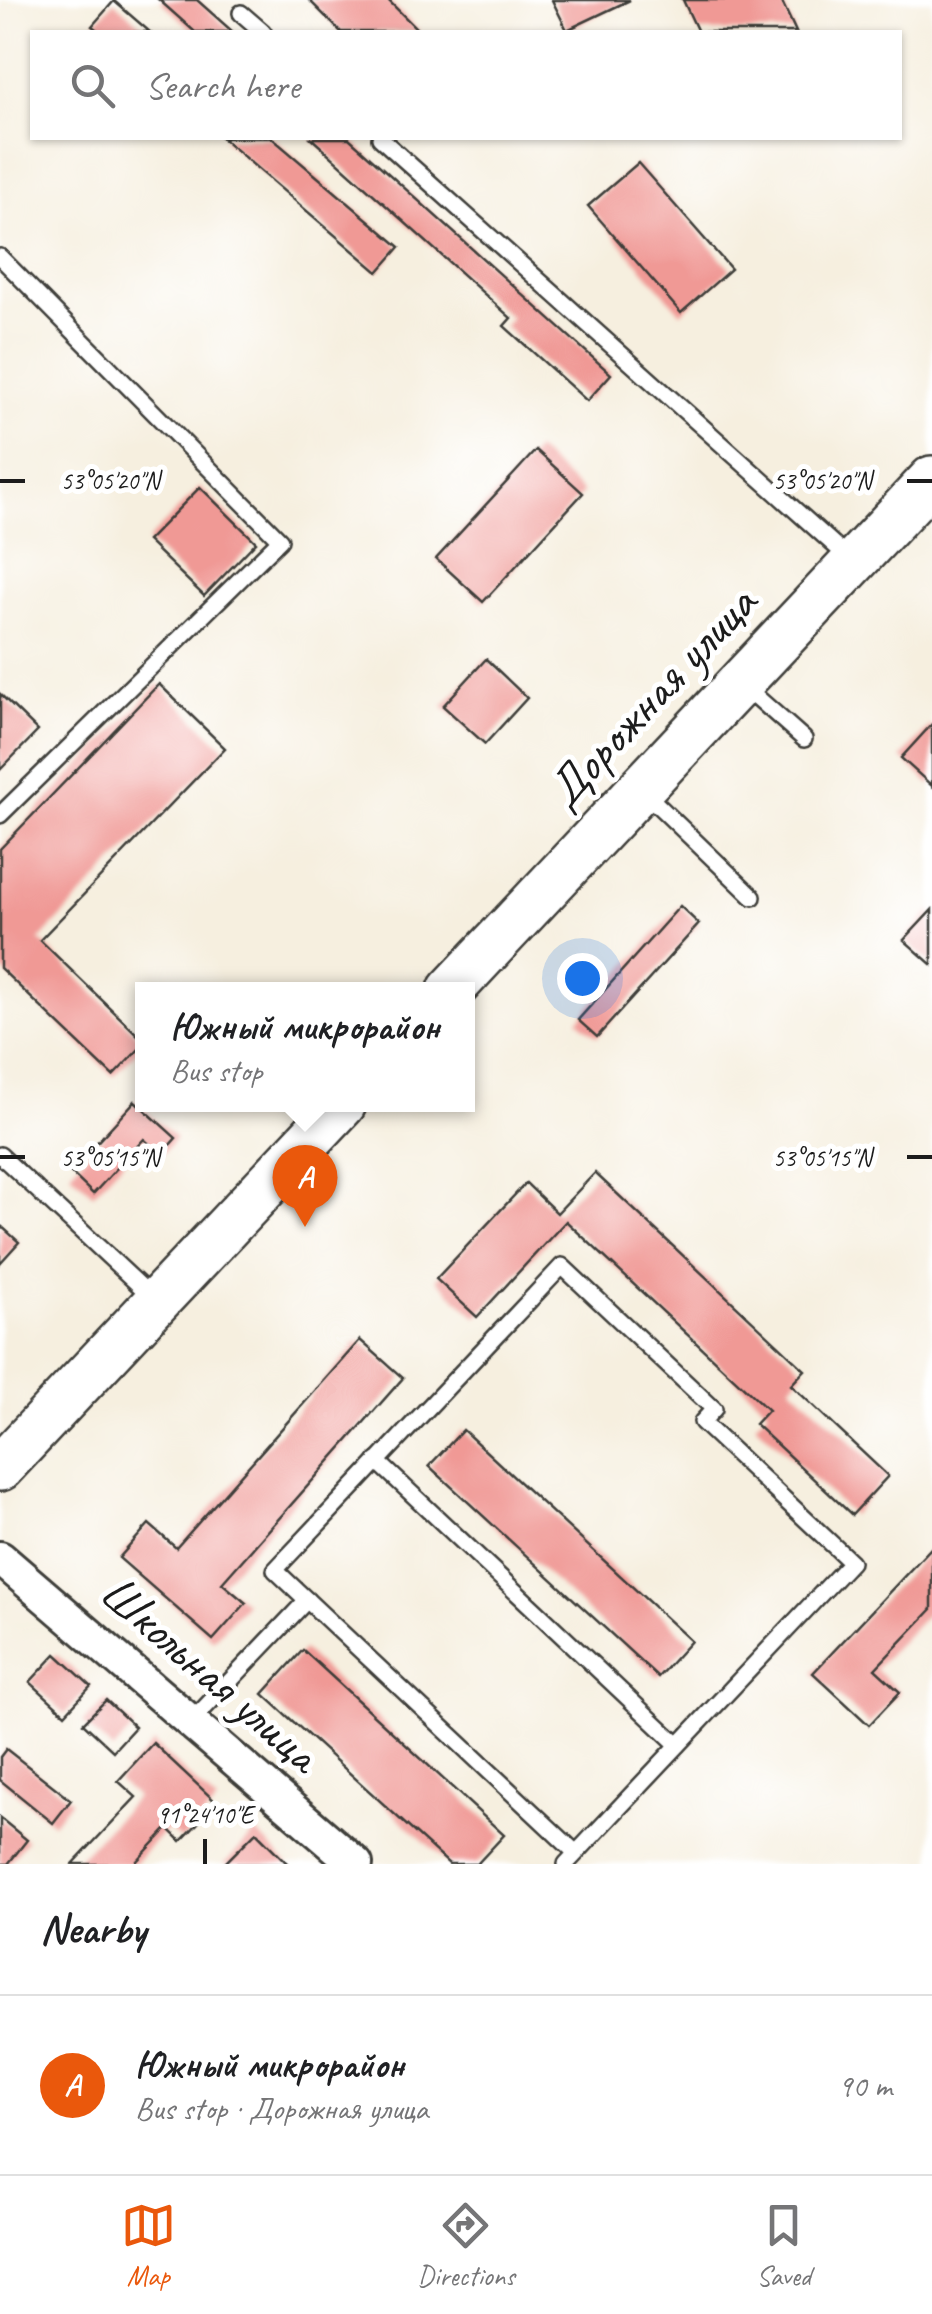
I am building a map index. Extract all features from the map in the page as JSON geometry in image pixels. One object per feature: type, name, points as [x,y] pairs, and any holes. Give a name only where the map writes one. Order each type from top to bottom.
[{"type":"street","name":"Дорожная улица","points":[[458,982],[932,479]]},
{"type":"street","points":[[0,1468],[335,1112]]},
{"type":"street","name":"Школьная улица","points":[[0,1558],[356,1864]]},
{"type":"lane","points":[[242,13],[261,30]]},
{"type":"lane","points":[[382,140],[854,562]]},
{"type":"lane","points":[[0,257],[280,540],[0,814]]},
{"type":"lane","points":[[740,683],[804,739]]},
{"type":"lane","points":[[640,788],[753,898]]},
{"type":"lane","points":[[0,1154],[157,1302]]},
{"type":"lane","points":[[562,1266],[714,1409],[702,1422],[851,1562],[571,1859],[307,1600],[274,1570],[562,1266]]},
{"type":"lane","points":[[377,1462],[678,1745]]},
{"type":"lane","points":[[191,1722],[307,1600]]},
{"type":"building","points":[[159,0],[197,0],[231,30],[193,30]]},
{"type":"building","points":[[309,0],[388,0],[418,30],[339,30]]},
{"type":"building","points":[[552,0],[630,0],[567,30]]},
{"type":"building","points":[[683,0],[781,0],[795,30],[697,30]]},
{"type":"building","points":[[114,1],[148,30],[97,30],[92,26]]},
{"type":"building","points":[[224,140],[274,140],[400,247],[378,272]]},
{"type":"building","points":[[313,140],[351,140],[611,374],[587,401],[504,326],[511,318]]},
{"type":"building","points":[[638,163],[731,269],[681,313],[588,206]]},
{"type":"building","points":[[536,450],[583,493],[483,602],[436,559]]},
{"type":"building","points":[[200,487],[256,542],[204,596],[147,541]]},
{"type":"building","points":[[486,659],[527,698],[485,744],[443,706]]},
{"type":"building","points":[[159,684],[225,748],[40,940],[135,1032],[135,1053],[113,1076],[0,968],[0,849]]},
{"type":"building","points":[[0,694],[38,731],[0,770]]},
{"type":"building","points":[[932,724],[932,786],[901,758]]},
{"type":"building","points":[[680,906],[699,924],[597,1037],[578,1020]]},
{"type":"building","points":[[932,910],[932,965],[904,940]]},
{"type":"building","points":[[135,1101],[135,1112],[147,1112],[176,1138],[161,1155],[144,1139],[93,1194],[70,1172]]},
{"type":"building","points":[[595,1173],[805,1370],[791,1385],[888,1476],[852,1515],[755,1424],[768,1410],[566,1221],[477,1317],[436,1279],[526,1183],[557,1213]]},
{"type":"building","points":[[0,1225],[19,1242],[0,1263]]},
{"type":"building","points":[[360,1340],[403,1378],[222,1583],[246,1603],[213,1640],[119,1558],[149,1524],[176,1548]]},
{"type":"building","points":[[463,1430],[691,1641],[658,1677],[429,1466]]},
{"type":"building","points":[[932,1547],[932,1609],[875,1669],[900,1692],[869,1725],[813,1673]]},
{"type":"building","points":[[303,1650],[504,1835],[477,1864],[449,1864],[263,1694]]},
{"type":"building","points":[[56,1654],[91,1686],[65,1714],[30,1682]]},
{"type":"building","points":[[106,1700],[135,1727],[113,1751],[83,1723]]},
{"type":"building","points":[[153,1743],[217,1803],[181,1841],[168,1828],[134,1864],[73,1864],[136,1797],[118,1781]]},
{"type":"building","points":[[6,1749],[71,1800],[53,1823],[0,1780],[0,1757]]},
{"type":"building","points":[[0,1818],[27,1840],[8,1864],[0,1864]]},
{"type":"building","points":[[256,1832],[288,1864],[224,1864]]},
{"type":"place","name":"Южный микрорайон","points":[[305,1227]]}]
